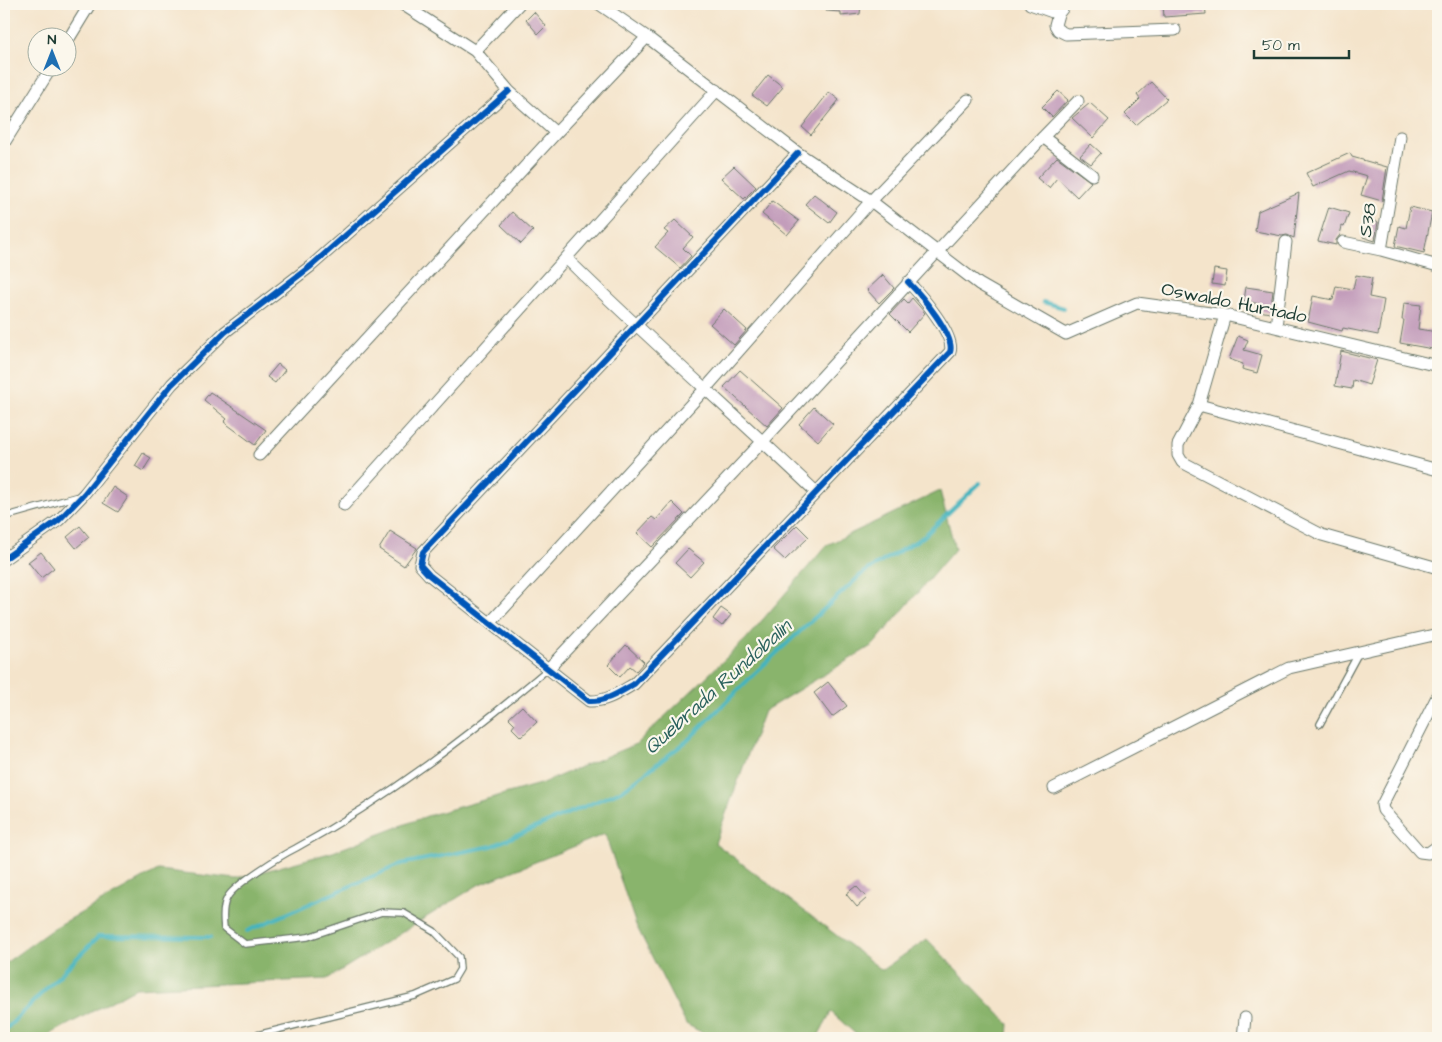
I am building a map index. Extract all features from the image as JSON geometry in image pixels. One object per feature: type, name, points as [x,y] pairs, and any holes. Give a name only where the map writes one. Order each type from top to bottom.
[{"type":"street","points":[[75,28],[90,4]]},
{"type":"street","points":[[402,4],[419,7],[475,51],[509,91],[556,132]]},
{"type":"street","points":[[475,51],[518,4]]},
{"type":"street","name":"Oswaldo Hurtado","points":[[599,4],[647,37],[798,152],[871,201],[979,284],[1066,334],[1137,303],[1226,315],[1438,366]]},
{"type":"street","points":[[1030,4],[1058,14]]},
{"type":"street","points":[[1066,4],[1058,14],[1055,25],[1058,30],[1066,34],[1175,30]]},
{"type":"street","points":[[259,455],[556,132],[647,37]]},
{"type":"street","points":[[4,143],[44,78]]},
{"type":"street","points":[[344,505],[717,90]]},
{"type":"street","points":[[4,559],[60,520],[84,494],[172,384],[225,332],[319,260],[509,91]]},
{"type":"street","points":[[492,622],[705,388],[871,201],[968,100]]},
{"type":"street","points":[[549,668],[763,441],[936,251],[1078,101]]},
{"type":"street","points":[[1043,137],[1092,175]]},
{"type":"street","name":"S38","points":[[1400,137],[1381,250],[1438,266]]},
{"type":"street","points":[[798,152],[423,552],[420,565],[428,575],[492,622],[589,700],[597,701],[610,698],[634,684],[700,618],[816,492],[950,352],[951,342],[922,296],[908,282]]},
{"type":"street","points":[[1276,327],[1286,242]]},
{"type":"street","points":[[1343,242],[1381,250]]},
{"type":"street","points":[[566,258],[634,325],[763,441],[816,492]]},
{"type":"street","points":[[1226,315],[1199,405],[1178,445],[1178,455],[1182,462],[1322,535],[1438,568]]},
{"type":"street","points":[[1199,405],[1438,470]]},
{"type":"street","points":[[1054,788],[1289,668],[1438,634]]},
{"type":"street","points":[[1438,695],[1382,805],[1383,810],[1420,852],[1428,853],[1438,846]]},
{"type":"street","points":[[1243,1038],[1245,1018]]},
{"type":"lane","points":[[4,517],[84,494]]},
{"type":"lane","points":[[1320,724],[1359,652]]},
{"type":"lane","points":[[244,1038],[415,996],[454,979],[460,969],[459,957],[434,931],[404,913],[382,912],[308,937],[245,944],[224,928],[223,915],[227,898],[270,862],[345,821],[475,730],[549,668]]},
{"type":"green space","points":[[940,491],[955,549],[873,645],[764,711],[715,843],[882,970],[927,939],[1009,1024],[1008,1038],[860,1038],[831,1012],[817,1038],[712,1038],[686,1024],[636,925],[605,834],[478,885],[327,979],[136,988],[43,1038],[4,1038],[4,964],[54,928],[158,870],[236,879],[333,852],[427,816],[540,784],[636,744],[746,639],[827,545]]},
{"type":"building","points":[[827,4],[861,4],[860,14],[841,16],[841,12],[826,11]]},
{"type":"building","points":[[1205,4],[1206,14],[1164,17],[1163,5]]},
{"type":"building","points":[[534,12],[546,26],[538,34],[526,20]]},
{"type":"building","points":[[768,75],[783,87],[767,106],[752,95]]},
{"type":"building","points":[[1151,82],[1167,99],[1136,125],[1125,114],[1140,99],[1137,95]]},
{"type":"building","points":[[1058,91],[1068,100],[1052,117],[1042,107]]},
{"type":"building","points":[[829,92],[839,100],[811,135],[802,127]]},
{"type":"building","points":[[1090,103],[1109,120],[1093,138],[1072,118]]},
{"type":"building","points":[[1091,144],[1101,153],[1091,164],[1080,156]]},
{"type":"building","points":[[1350,153],[1352,157],[1387,167],[1382,201],[1361,195],[1367,176],[1349,171],[1313,187],[1306,173]]},
{"type":"building","points":[[1057,157],[1091,182],[1077,197],[1057,178],[1049,188],[1037,178]]},
{"type":"building","points":[[734,166],[756,187],[744,199],[721,178]]},
{"type":"building","points":[[1299,193],[1294,238],[1287,235],[1282,236],[1255,231],[1258,211]]},
{"type":"building","points":[[814,194],[837,212],[829,223],[805,204]]},
{"type":"building","points":[[772,201],[799,221],[787,235],[762,214]]},
{"type":"building","points":[[1329,207],[1349,213],[1344,227],[1342,226],[1340,235],[1336,240],[1336,245],[1318,241]]},
{"type":"building","points":[[1410,207],[1432,212],[1424,253],[1395,246],[1399,226],[1406,228]]},
{"type":"building","points":[[512,212],[533,231],[521,244],[501,225]]},
{"type":"building","points":[[1369,219],[1378,222],[1375,241],[1363,237]]},
{"type":"building","points":[[675,220],[693,237],[683,248],[691,256],[680,268],[655,247],[668,233],[664,230]]},
{"type":"building","points":[[1214,269],[1227,271],[1225,286],[1212,284]]},
{"type":"building","points":[[883,275],[894,288],[879,303],[867,290]]},
{"type":"building","points":[[1356,275],[1372,278],[1369,297],[1384,300],[1378,335],[1343,328],[1342,331],[1308,322],[1313,296],[1333,300],[1336,286],[1353,289]]},
{"type":"building","points":[[1246,287],[1273,291],[1270,313],[1259,311],[1260,304],[1244,301]]},
{"type":"building","points":[[912,298],[925,313],[908,332],[890,314],[904,299],[908,303]]},
{"type":"building","points":[[1404,303],[1421,305],[1418,329],[1438,332],[1438,350],[1400,343],[1404,320],[1402,320]]},
{"type":"building","points":[[724,309],[747,330],[734,345],[710,324]]},
{"type":"building","points":[[1238,336],[1248,340],[1244,350],[1262,355],[1257,373],[1242,369],[1243,364],[1229,359]]},
{"type":"building","points":[[1341,351],[1377,360],[1369,385],[1353,380],[1352,389],[1335,386]]},
{"type":"building","points":[[278,364],[285,370],[275,383],[267,377]]},
{"type":"building","points":[[740,370],[783,408],[767,426],[724,387]]},
{"type":"building","points":[[210,392],[266,430],[255,445],[224,422],[227,419],[204,400]]},
{"type":"building","points":[[814,407],[833,424],[818,441],[799,424]]},
{"type":"building","points":[[143,453],[151,458],[143,471],[135,466]]},
{"type":"building","points":[[113,487],[128,497],[118,512],[103,503]]},
{"type":"building","points":[[672,502],[684,514],[652,547],[637,533],[652,517],[656,520]]},
{"type":"building","points":[[797,525],[809,537],[785,560],[773,549]]},
{"type":"building","points":[[80,526],[89,537],[76,548],[67,537]]},
{"type":"building","points":[[390,531],[417,548],[404,566],[379,549]]},
{"type":"building","points":[[688,549],[704,562],[690,577],[675,563]]},
{"type":"building","points":[[41,552],[54,568],[41,578],[28,562]]},
{"type":"building","points":[[721,608],[731,615],[722,626],[713,619]]},
{"type":"building","points":[[626,645],[644,662],[636,671],[630,666],[620,677],[608,665]]},
{"type":"building","points":[[828,682],[847,706],[832,717],[814,693]]},
{"type":"building","points":[[522,706],[537,722],[521,737],[512,728],[515,724],[509,718]]},
{"type":"building","points":[[856,886],[867,898],[857,907],[846,894]]},
{"type":"waterway","points":[[1043,302],[1064,308]]},
{"type":"waterway","name":"Quebrada Rundobalin","points":[[247,931],[401,864],[492,846],[623,790],[687,741],[754,674],[863,573],[923,537],[980,483]]},
{"type":"waterway","name":"Quebrada Rundobalin","points":[[4,1031],[99,936],[211,937]]},
{"type":"cycle path","points":[[4,559],[59,520],[84,494],[172,384],[225,332],[311,266],[509,91]]},
{"type":"cycle path","points":[[798,153],[423,552],[420,565],[429,575],[589,701],[613,696],[634,684],[950,352],[948,336],[943,326],[908,282]]}]
